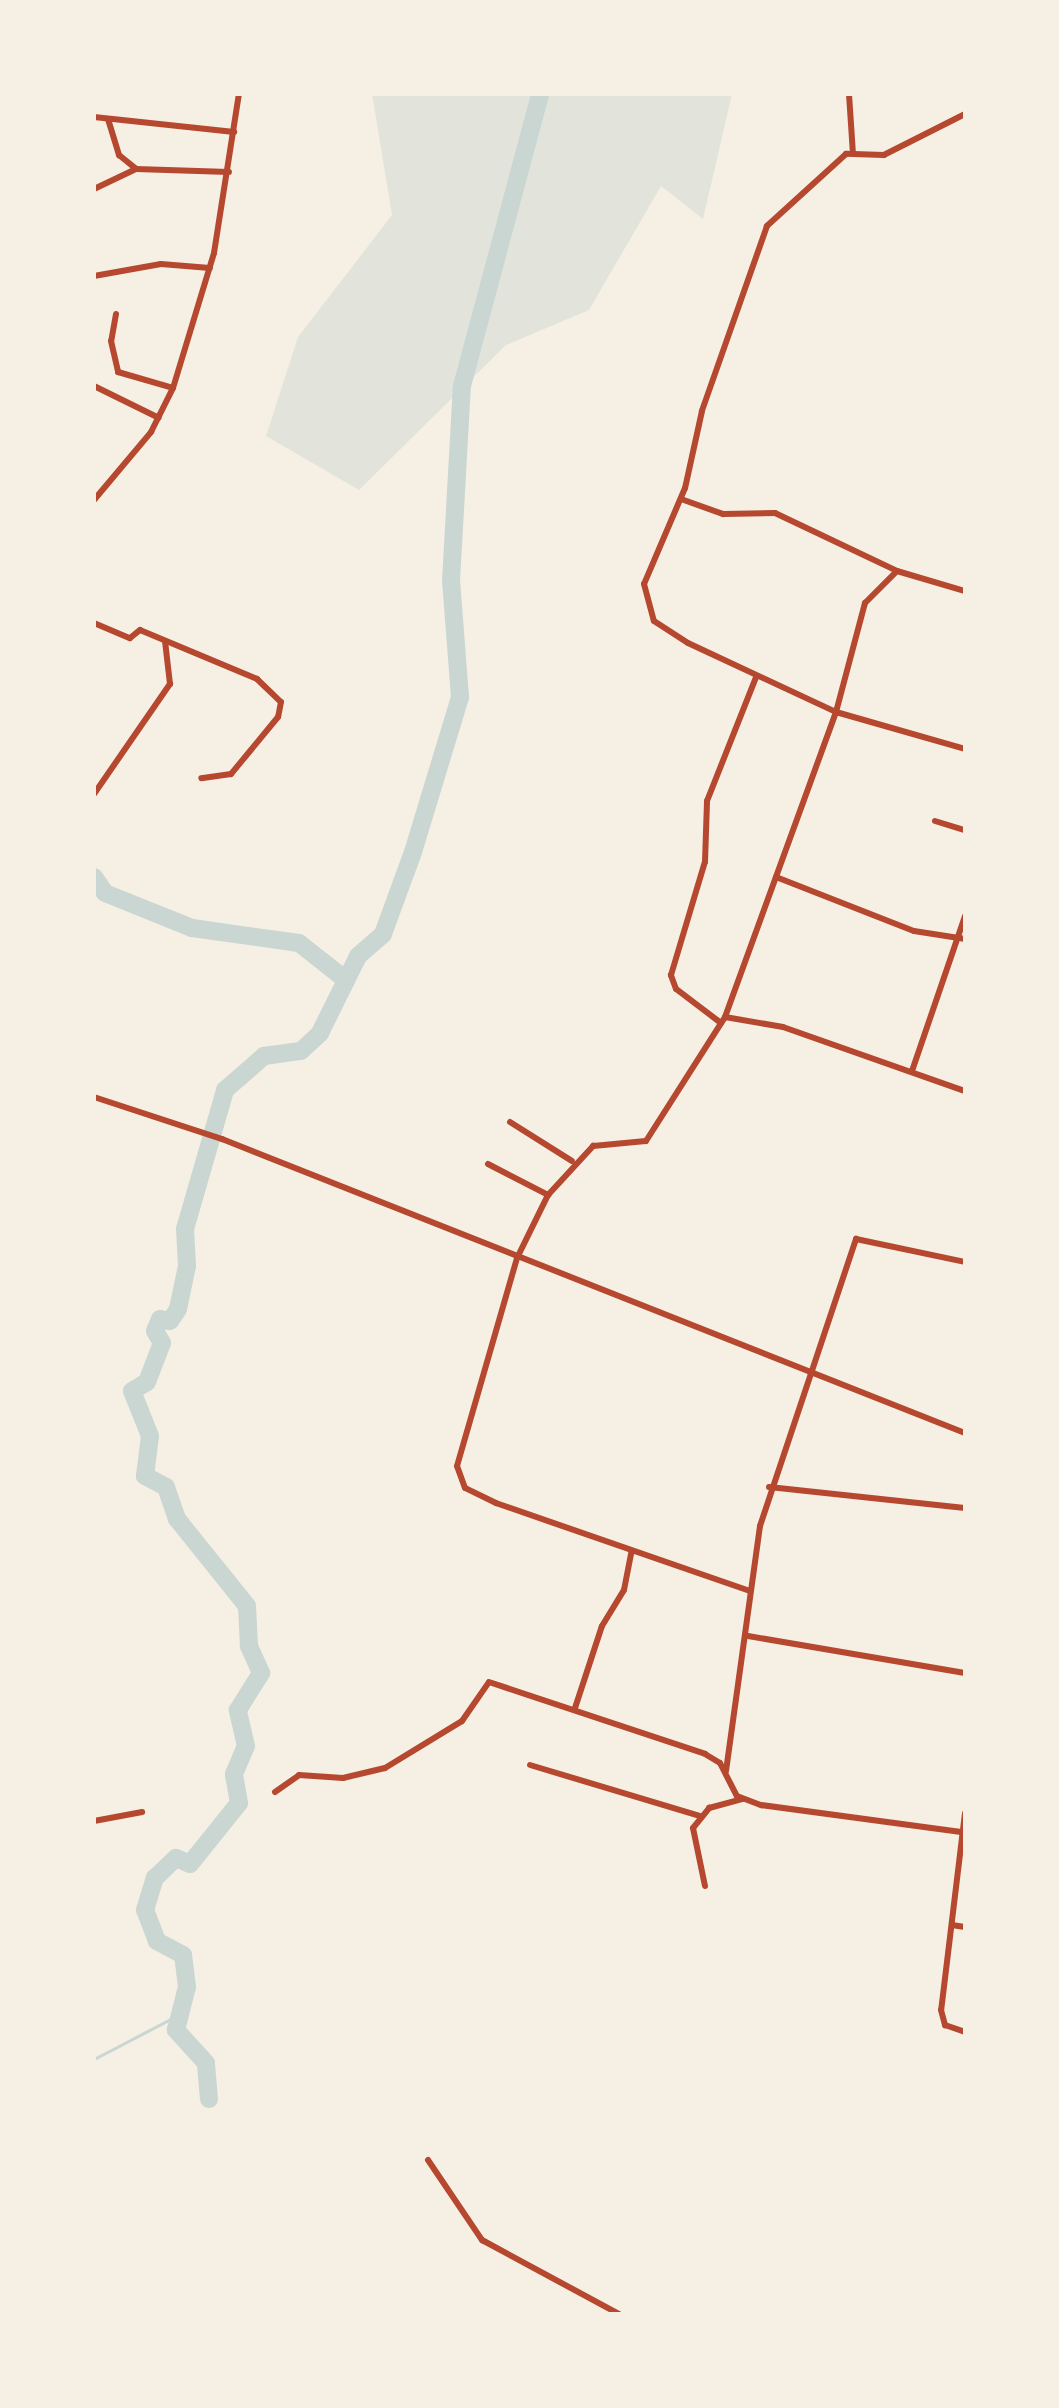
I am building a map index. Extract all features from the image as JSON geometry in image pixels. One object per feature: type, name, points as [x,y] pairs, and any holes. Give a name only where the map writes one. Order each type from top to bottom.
[{"type":"street","points":[[94,500],[159,418],[173,388],[210,268],[229,172],[239,94]]},
{"type":"street","points":[[849,94],[853,154]]},
{"type":"street","points":[[965,114],[884,155],[853,154],[808,183],[767,226],[702,411],[681,499],[646,567],[648,609],[662,629],[756,677],[836,712],[965,749]]},
{"type":"street","points":[[94,117],[234,132]]},
{"type":"street","points":[[108,119],[119,155],[136,169]]},
{"type":"street","points":[[94,189],[136,169],[229,172]]},
{"type":"street","points":[[94,276],[161,264],[210,268]]},
{"type":"street","points":[[116,314],[111,341],[118,372],[173,388]]},
{"type":"street","points":[[94,386],[159,418]]},
{"type":"street","points":[[681,499],[723,514],[775,513],[897,571],[965,591]]},
{"type":"street","points":[[750,1591],[631,1553],[496,1503],[456,1476],[517,1258],[548,1195],[572,1161],[593,1146],[646,1141],[723,1020],[836,712],[865,603],[897,571]]},
{"type":"street","points":[[94,623],[127,638],[140,630],[165,640],[257,679],[281,702],[278,717],[231,774],[201,778]]},
{"type":"street","points":[[94,794],[170,684],[165,640]]},
{"type":"street","points":[[756,677],[707,801],[705,862],[671,975],[676,989],[723,1020],[783,1027],[965,1091]]},
{"type":"street","points":[[935,821],[965,830]]},
{"type":"street","points":[[776,877],[962,940]]},
{"type":"street","points":[[912,1071],[962,940],[965,916]]},
{"type":"street","points":[[94,1097],[222,1139],[965,1433]]},
{"type":"street","points":[[510,1122],[572,1161]]},
{"type":"street","points":[[488,1164],[548,1195]]},
{"type":"street","points":[[726,1771],[748,1636],[750,1591],[769,1487],[856,1239],[965,1262]]},
{"type":"street","points":[[769,1487],[965,1508]]},
{"type":"street","points":[[575,1708],[602,1626],[624,1590],[631,1553]]},
{"type":"street","points":[[748,1636],[965,1673]]},
{"type":"street","points":[[275,1792],[299,1775],[343,1778],[385,1768],[462,1721],[489,1682],[575,1708],[705,1754],[726,1771],[743,1799]]},
{"type":"street","points":[[530,1765],[700,1816],[743,1799],[961,1832]]},
{"type":"street","points":[[94,1821],[142,1812]]},
{"type":"street","points":[[965,1813],[941,2017],[965,2032]]},
{"type":"street","points":[[700,1816],[692,1839],[705,1886]]},
{"type":"street","points":[[952,1925],[965,1927]]},
{"type":"street","points":[[428,2160],[482,2240],[619,2314]]},
{"type":"shaded area","points":[[372,94],[732,94],[703,219],[661,186],[589,310],[506,345],[359,490],[266,436],[298,337],[392,215]]},
{"type":"waterway","points":[[209,2099],[206,2063],[176,2030],[187,1987],[183,1955],[157,1941],[145,1910],[155,1878],[176,1858],[190,1864],[239,1803],[234,1774],[246,1746],[238,1710],[261,1673],[249,1646],[247,1606],[177,1519],[166,1487],[145,1476],[150,1436],[132,1391],[147,1382],[162,1343],[155,1331],[160,1319],[170,1321],[178,1309],[187,1266],[185,1229],[225,1090],[264,1056],[301,1051],[320,1033],[358,956],[383,934],[413,852],[460,697],[451,581],[462,386],[540,94]]},
{"type":"waterway","points":[[94,877],[105,893],[192,928],[299,943],[346,980]]},
{"type":"waterway","points":[[94,2059],[178,2015]]}]
